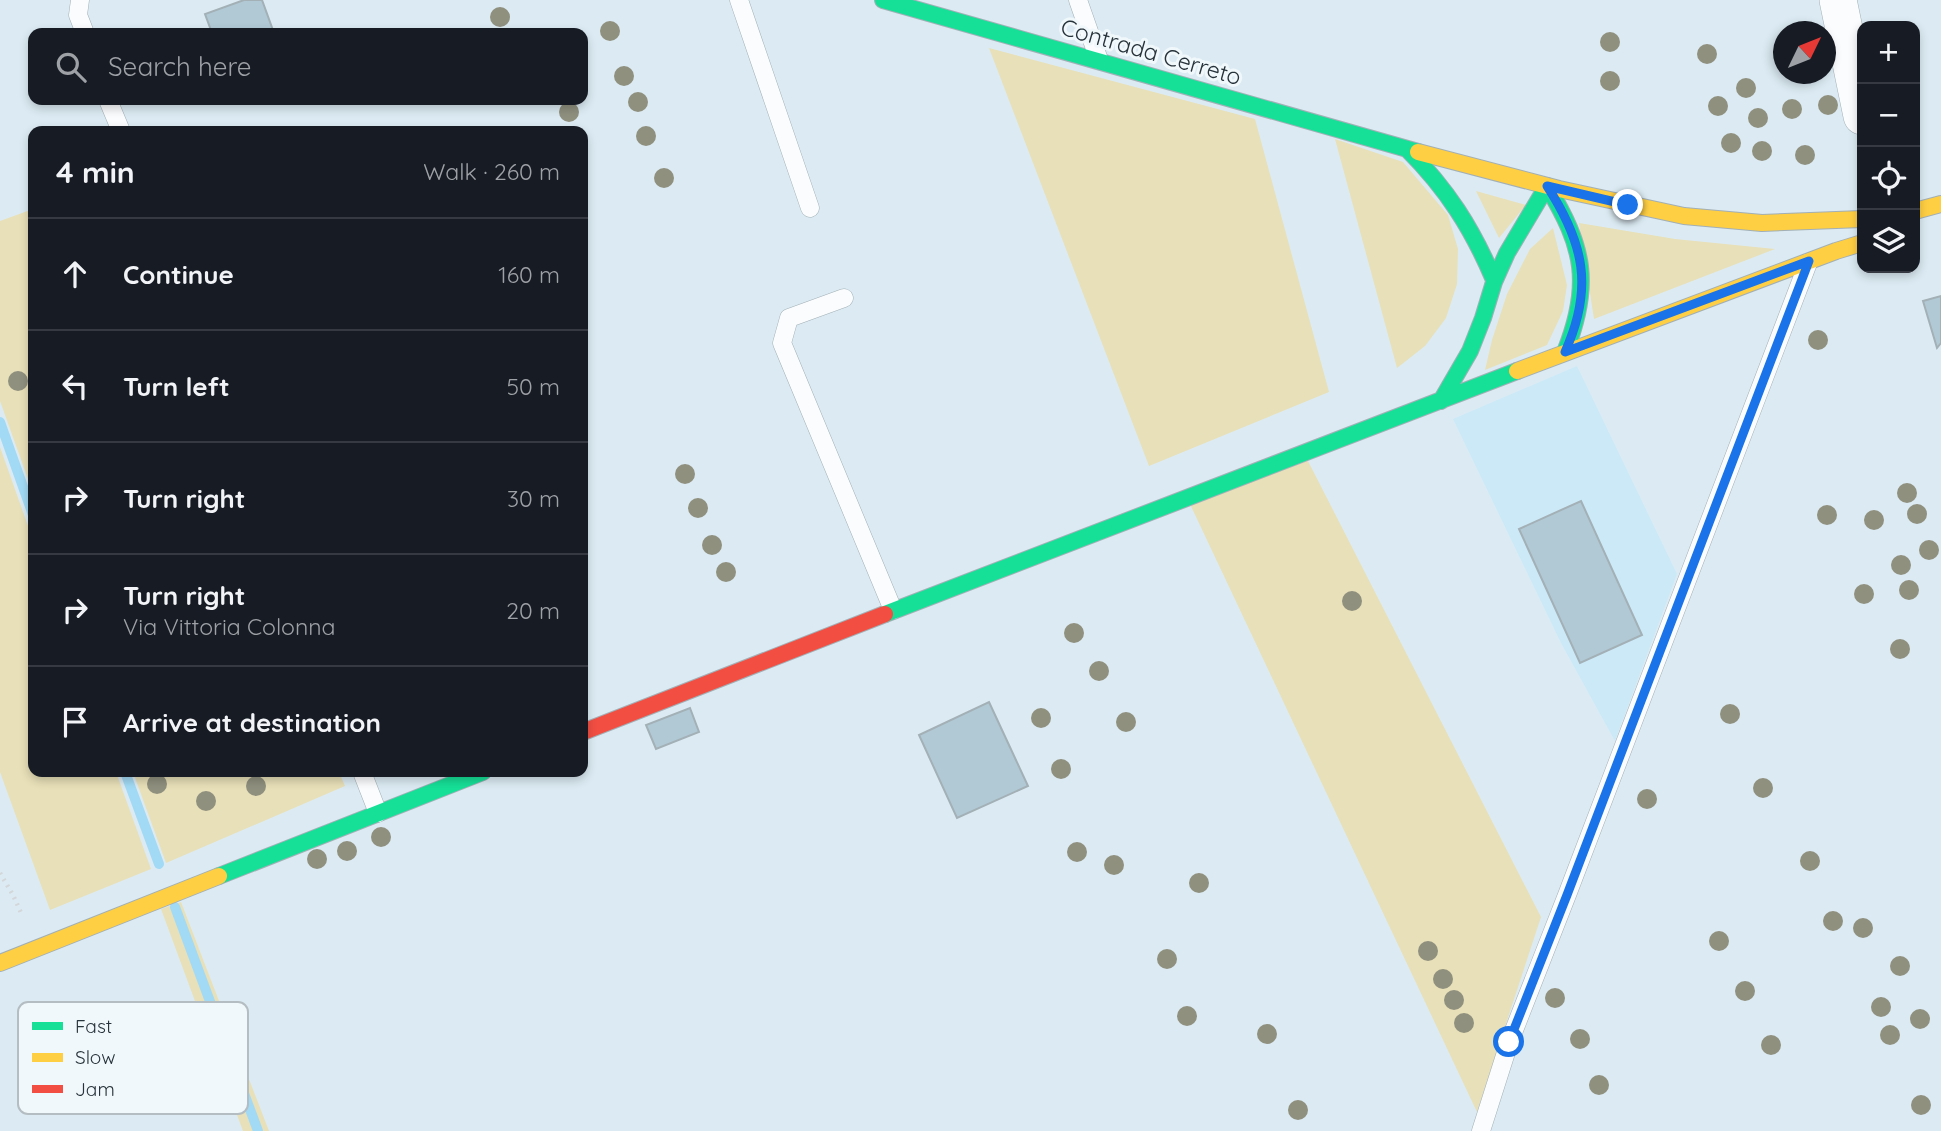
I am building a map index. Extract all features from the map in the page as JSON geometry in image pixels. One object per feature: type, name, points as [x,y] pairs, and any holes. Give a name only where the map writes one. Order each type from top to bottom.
[{"type":"street","name":"Contrada Cerreto","points":[[883,0],[1407,149],[1547,186],[1684,216],[1762,223],[1857,219]]},
{"type":"street","points":[[1838,0],[1857,92]]},
{"type":"street","points":[[1407,149],[1431,172],[1456,203],[1479,242],[1494,280]]},
{"type":"street","points":[[1441,401],[1471,350],[1494,280],[1518,230],[1547,186],[1572,230],[1582,279],[1579,315],[1565,352]]},
{"type":"street","points":[[1919,210],[1941,204]]},
{"type":"street","points":[[588,730],[892,610],[1565,352],[1857,245]]},
{"type":"street","points":[[0,963],[471,777]]},
{"type":"lane","points":[[80,0],[78,15],[83,28]]},
{"type":"lane","points":[[739,0],[810,208]]},
{"type":"lane","points":[[1079,0],[1100,61]]},
{"type":"lane","points":[[110,105],[119,126]]},
{"type":"lane","points":[[1481,1131],[1509,1042],[1809,261]]},
{"type":"lane","points":[[844,298],[789,318],[782,343],[892,610]]},
{"type":"lane","points":[[364,777],[378,814]]},
{"type":"path","points":[[0,873],[24,920]]},
{"type":"shaded area","points":[[989,48],[1255,119],[1329,392],[1149,466]]},
{"type":"shaded area","points":[[1335,139],[1403,162],[1448,215],[1458,249],[1457,284],[1446,318],[1425,346],[1397,368]]},
{"type":"shaded area","points":[[1476,191],[1526,205],[1499,238]]},
{"type":"shaded area","points":[[28,211],[28,479],[0,401],[0,221]]},
{"type":"shaded area","points":[[1579,223],[1675,239],[1775,249],[1594,319]]},
{"type":"shaded area","points":[[1553,228],[1567,285],[1563,311],[1547,345],[1485,370],[1507,294],[1530,249]]},
{"type":"shaded area","points":[[1577,366],[1677,574],[1615,741],[1561,643],[1453,419]]},
{"type":"shaded area","points":[[0,447],[28,526],[28,777],[118,777],[151,869],[50,910],[0,772]]},
{"type":"shaded area","points":[[1308,461],[1541,917],[1477,1112],[1189,502]]},
{"type":"shaded area","points":[[135,777],[341,777],[345,786],[166,863]]},
{"type":"shaded area","points":[[181,902],[219,1002],[195,1002],[161,909]]},
{"type":"shaded area","points":[[248,1076],[269,1131],[243,1131],[237,1114],[248,1114]]},
{"type":"building","points":[[244,0],[262,0],[272,28],[210,28],[205,14]]},
{"type":"building","points":[[1941,296],[1941,343],[1937,348],[1923,301]]},
{"type":"building","points":[[1581,501],[1642,635],[1580,663],[1519,529]]},
{"type":"building","points":[[989,702],[1028,786],[957,818],[919,735]]},
{"type":"building","points":[[690,708],[699,732],[656,749],[646,725]]},
{"type":"waterway","points":[[0,422],[28,501]]},
{"type":"waterway","points":[[127,777],[159,864]]},
{"type":"waterway","points":[[175,907],[210,1002]]},
{"type":"waterway","points":[[248,1104],[258,1131]]},
{"type":"traffic: fast","points":[[883,0],[1418,152]]},
{"type":"traffic: fast","points":[[1407,149],[1457,210],[1477,243],[1494,280]]},
{"type":"traffic: fast","points":[[1441,401],[1470,351],[1507,253],[1547,186],[1569,228],[1580,266],[1579,306],[1565,352]]},
{"type":"traffic: fast","points":[[885,614],[1517,371]]},
{"type":"traffic: fast","points":[[219,876],[470,777]]},
{"type":"traffic: slow","points":[[1418,152],[1559,189],[1684,216],[1762,223],[1857,219]]},
{"type":"traffic: slow","points":[[1919,210],[1941,204]]},
{"type":"traffic: slow","points":[[1517,371],[1857,245]]},
{"type":"traffic: slow","points":[[0,963],[219,876]]},
{"type":"traffic: jam","points":[[588,730],[885,614]]},
{"type":"route","points":[[1509,1042],[1809,261],[1565,352],[1579,315],[1582,279],[1572,230],[1547,186],[1628,205]]}]
